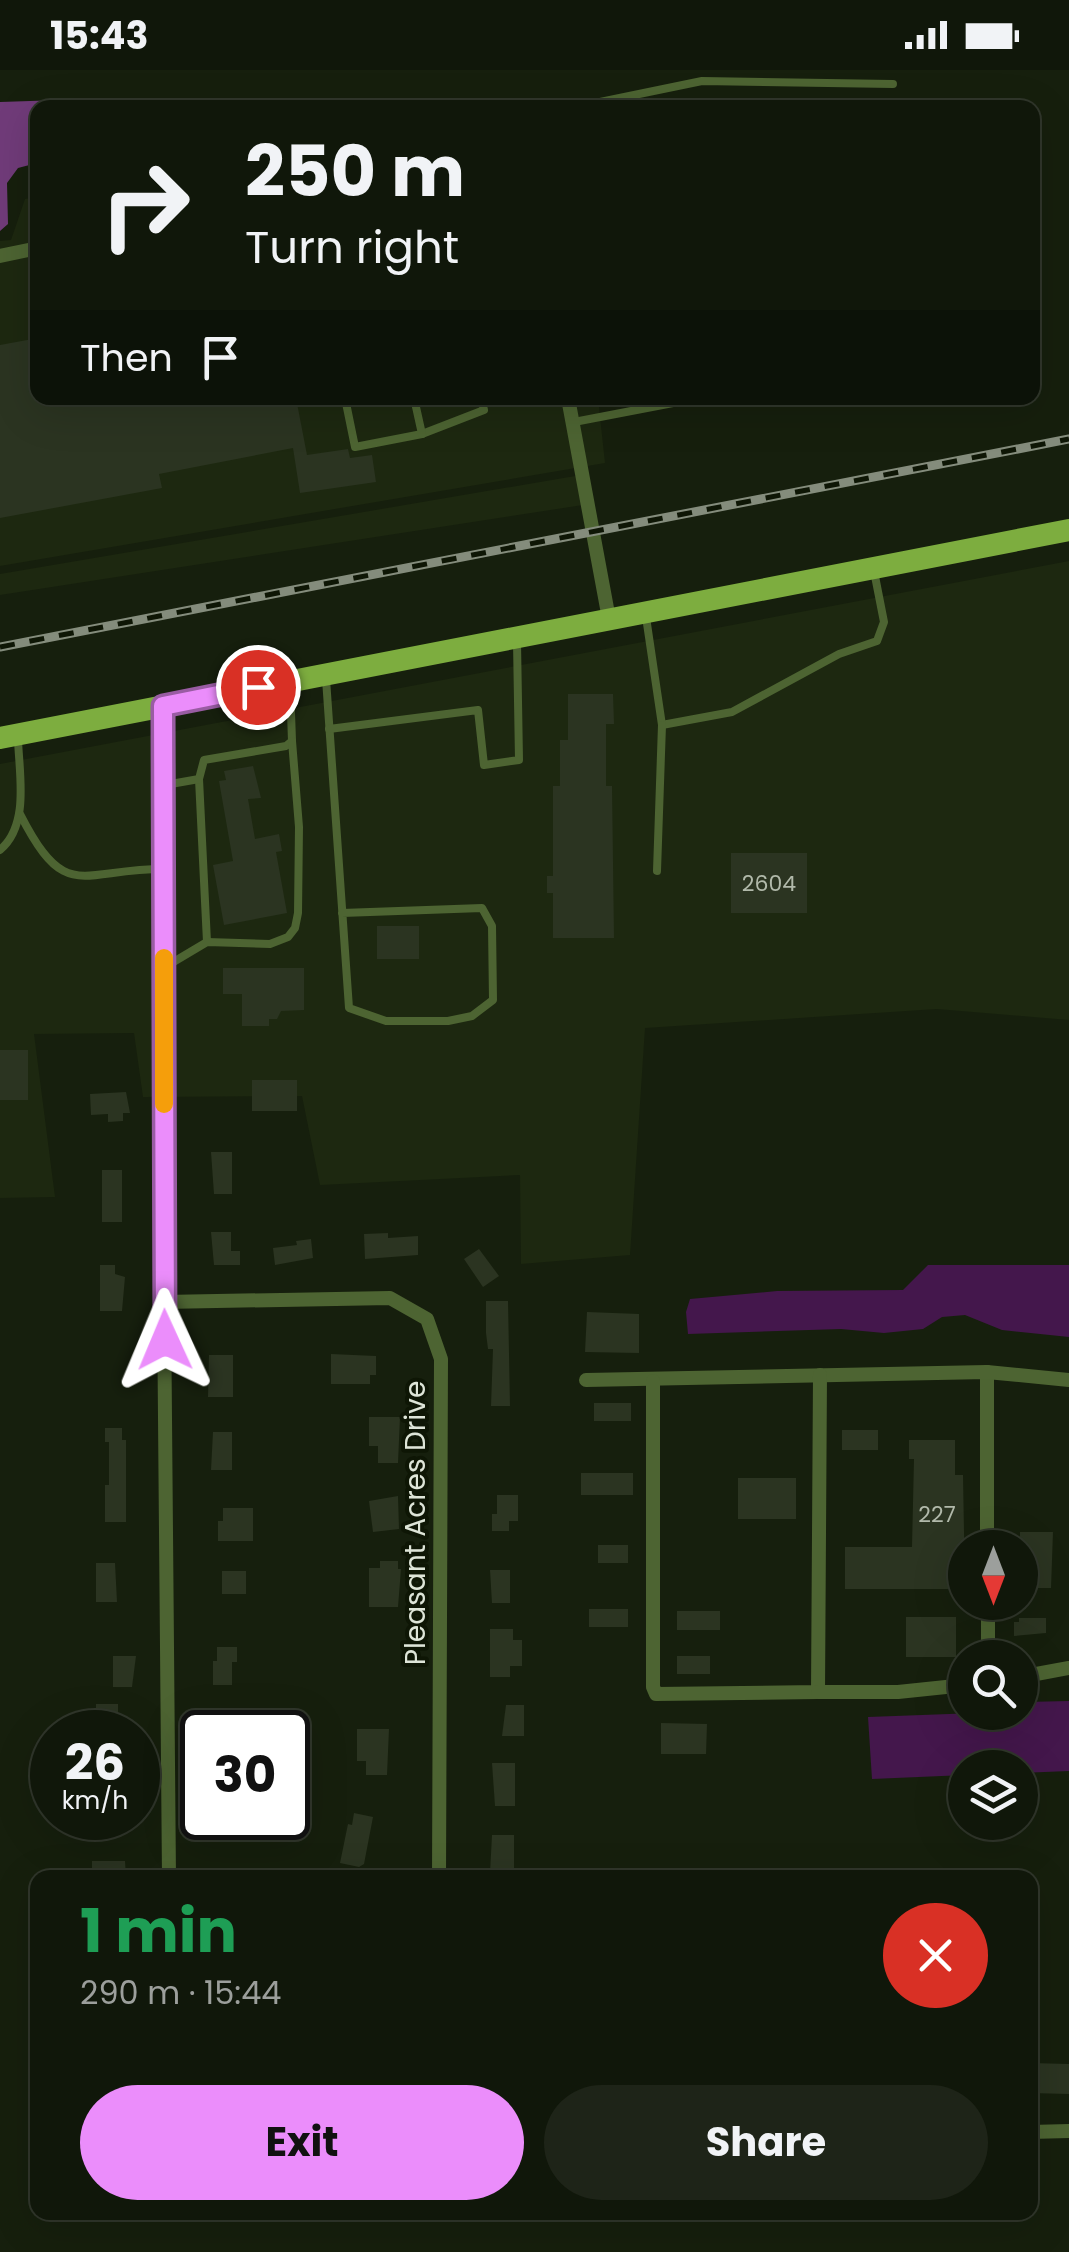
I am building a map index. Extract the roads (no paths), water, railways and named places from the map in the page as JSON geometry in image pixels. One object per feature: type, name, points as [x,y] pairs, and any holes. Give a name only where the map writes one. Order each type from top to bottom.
[{"type":"main road","points":[[9,736],[1069,530]]},
{"type":"street","points":[[0,256],[30,250]]},
{"type":"street","points":[[570,405],[609,619]]},
{"type":"street","points":[[163,706],[170,1870]]},
{"type":"street","name":"Pleasant Acres Drive","points":[[164,1302],[390,1298],[427,1319],[441,1359],[439,1870]]},
{"type":"street","points":[[987,1372],[987,1530]]},
{"type":"street","points":[[586,1380],[987,1372],[1069,1380]]},
{"type":"street","points":[[818,1692],[820,1375]]},
{"type":"street","points":[[653,1381],[652,1686],[656,1694],[898,1692],[948,1687]]},
{"type":"street","points":[[1038,1674],[1069,1668]]},
{"type":"street","points":[[1038,2132],[1069,2131]]},
{"type":"lane","points":[[610,100],[702,81],[892,84]]},
{"type":"lane","points":[[346,405],[355,447],[422,434],[484,410],[483,405]]},
{"type":"lane","points":[[416,405],[422,434]]},
{"type":"lane","points":[[574,422],[663,405]]},
{"type":"lane","points":[[662,725],[732,712],[840,654],[877,642],[884,622],[874,568]]},
{"type":"lane","points":[[646,612],[662,725],[657,872]]},
{"type":"lane","points":[[329,729],[478,710],[484,764],[519,760],[517,637]]},
{"type":"lane","points":[[325,674],[348,1008],[386,1021],[448,1021],[472,1016],[493,1000],[492,926],[482,908],[342,913]]},
{"type":"lane","points":[[164,968],[207,942],[270,944],[288,937],[295,928],[300,828],[290,681]]},
{"type":"lane","points":[[9,736],[20,814],[48,862],[69,875],[164,869]]},
{"type":"lane","points":[[207,942],[198,779],[204,760],[286,746],[292,741]]},
{"type":"lane","points":[[163,785],[198,779]]},
{"type":"lane","points":[[0,850],[20,814]]},
{"type":"railway","points":[[0,647],[1069,439]]}]
